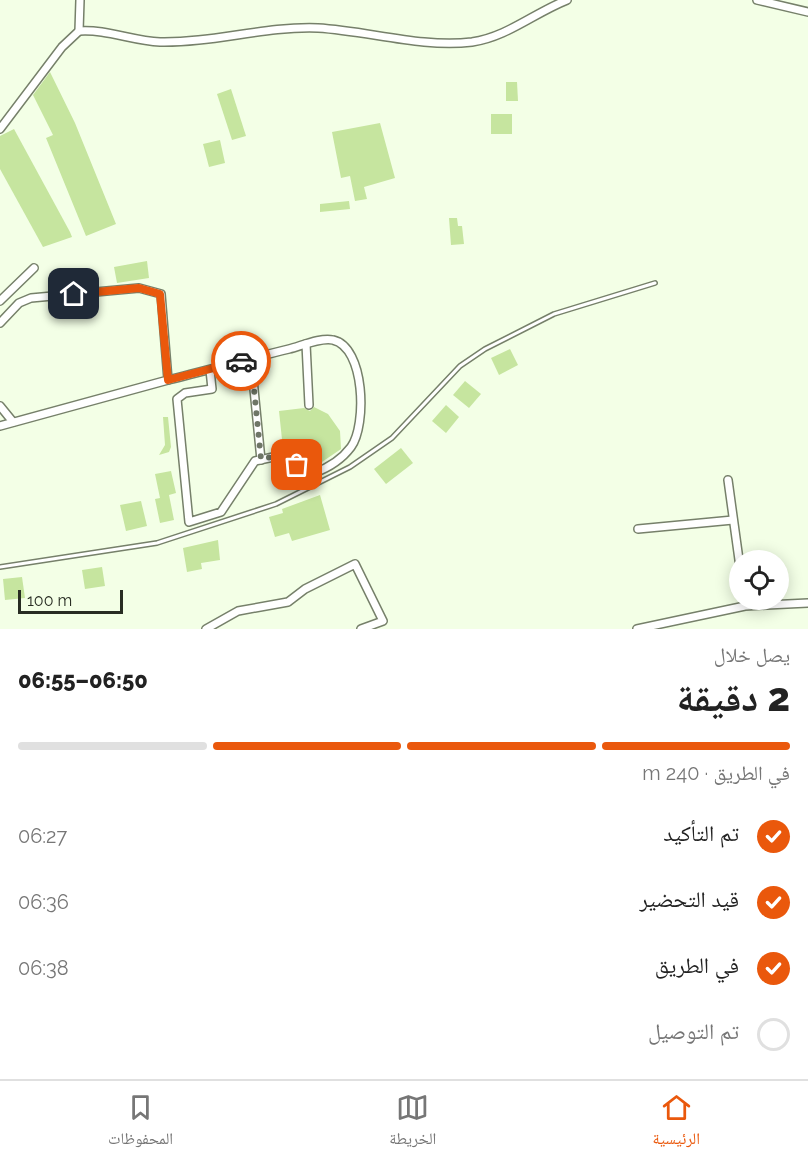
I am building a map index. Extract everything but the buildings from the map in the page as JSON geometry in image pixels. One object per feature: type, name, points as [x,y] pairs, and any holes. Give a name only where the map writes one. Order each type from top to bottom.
[{"type":"street","points":[[0,129],[62,46],[79,30],[80,0]]},
{"type":"street","points":[[79,30],[159,42],[207,40],[316,28],[384,34],[428,43],[473,42],[506,32],[567,0]]},
{"type":"street","points":[[757,0],[808,12]]},
{"type":"street","points":[[0,301],[34,268]]},
{"type":"street","points":[[0,323],[19,303],[31,298],[139,288],[152,290],[160,294],[168,380]]},
{"type":"street","points":[[0,426],[168,380],[330,339],[340,342],[351,352],[356,361],[361,412],[357,436],[352,446],[338,460],[314,473],[305,471],[287,454],[255,461],[221,512],[189,522],[177,399],[185,393],[212,389],[210,370]]},
{"type":"street","points":[[306,344],[309,405]]},
{"type":"street","points":[[251,359],[261,459]]},
{"type":"street","points":[[0,406],[13,422]]},
{"type":"street","points":[[728,480],[737,550]]},
{"type":"street","points":[[638,529],[733,520]]},
{"type":"street","points":[[206,629],[238,611],[288,602],[305,589],[355,564],[383,621],[361,629]]},
{"type":"street","points":[[789,603],[808,603]]},
{"type":"street","points":[[637,629],[729,607]]},
{"type":"lane","points":[[0,567],[157,543],[276,504],[350,467],[392,438],[460,366],[485,349],[554,314],[655,283]]},
{"type":"way so far","points":[[241,361],[251,359],[261,459],[287,454],[297,465]]},
{"type":"route","points":[[74,294],[139,288],[160,294],[168,380],[241,361]]}]
